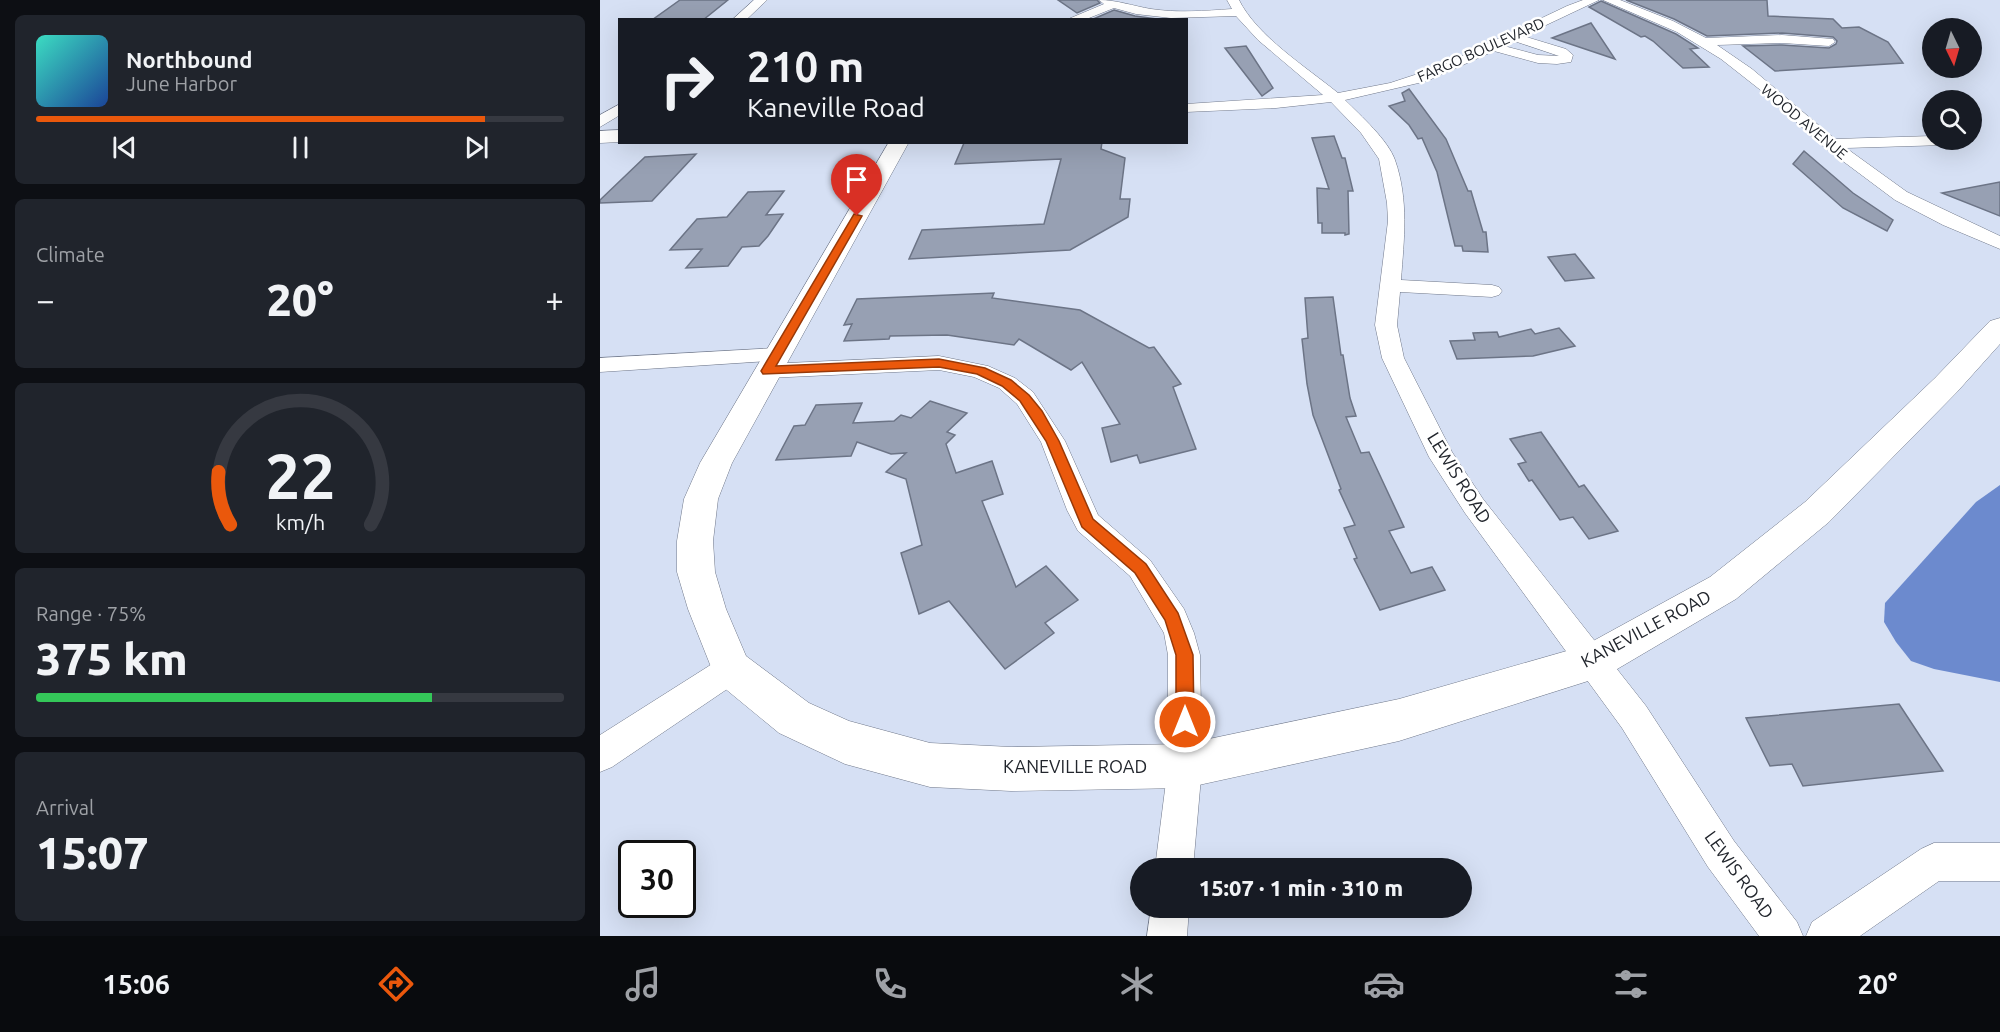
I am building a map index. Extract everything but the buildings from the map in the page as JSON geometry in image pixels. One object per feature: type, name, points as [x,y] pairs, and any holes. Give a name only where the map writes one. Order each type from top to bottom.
[{"type":"main road","points":[[600,137],[618,136]]},
{"type":"main road","points":[[731,669],[700,591],[696,572],[695,541],[701,499],[716,464],[772,363],[898,144]]},
{"type":"main road","name":"KANEVILLE ROAD","points":[[731,669],[794,718],[844,742],[930,765],[1011,769],[1185,766],[1399,720],[1593,662],[1723,588],[1816,512],[1946,385],[2000,327]]},
{"type":"street","points":[[740,18],[761,0]]},
{"type":"street","name":"FARGO BOULEVARD","points":[[1188,108],[1290,103],[1335,98],[1424,78],[1593,0]]},
{"type":"street","name":"WOOD AVENUE","points":[[1609,0],[1666,22],[1704,42],[1871,176],[1911,202],[2000,243]]},
{"type":"street","points":[[1076,18],[1109,2],[1166,13],[1236,6]]},
{"type":"street","name":"LEWIS ROAD","points":[[1236,6],[1262,38],[1335,98],[1366,130],[1387,159],[1396,203],[1386,325],[1393,358],[1442,457],[1474,506],[1634,717],[1721,854],[1783,936]]},
{"type":"street","points":[[1493,47],[1541,60],[1566,59],[1566,55],[1561,52],[1513,37]]},
{"type":"street","points":[[1704,42],[1770,38],[1829,42]]},
{"type":"street","points":[[600,122],[618,109]]},
{"type":"street","points":[[1830,144],[1922,141]]},
{"type":"street","points":[[1390,285],[1491,291]]},
{"type":"street","points":[[600,364],[939,363],[980,371],[1007,383],[1025,398],[1038,414],[1053,441],[1088,523],[1140,568],[1173,618],[1185,655],[1185,766],[1175,858]]},
{"type":"street","points":[[600,755],[731,669]]},
{"type":"street","points":[[1826,936],[1934,862],[2000,862]]},
{"type":"street","points":[[1167,936],[1169,918]]},
{"type":"water","points":[[2000,485],[2000,682],[1934,669],[1911,661],[1884,622],[1885,603],[1976,502]]},
{"type":"route","points":[[857,216],[767,371],[939,363],[967,367],[998,378],[1025,398],[1038,414],[1053,441],[1080,510],[1088,523],[1095,532],[1140,568],[1173,618],[1185,655],[1185,722]]}]
